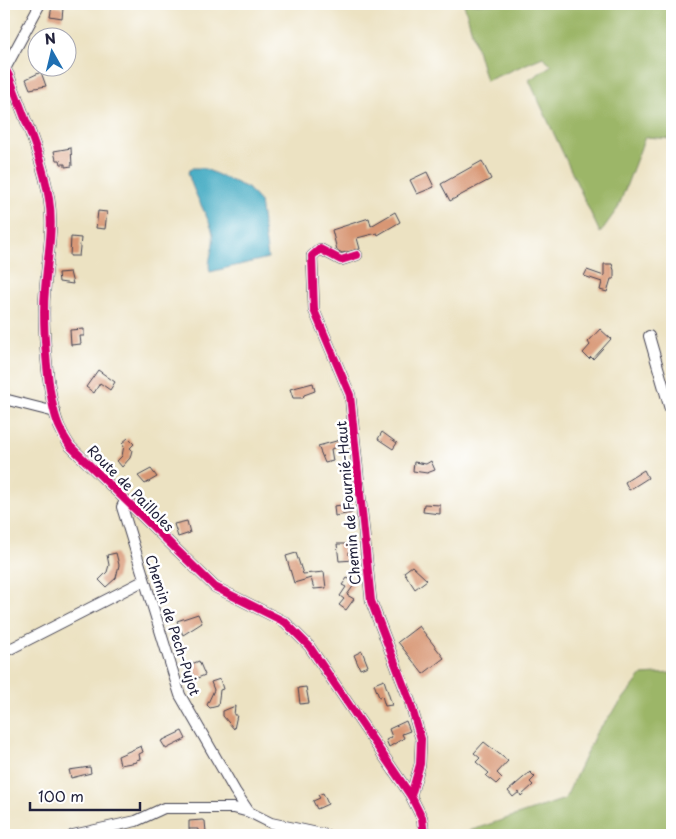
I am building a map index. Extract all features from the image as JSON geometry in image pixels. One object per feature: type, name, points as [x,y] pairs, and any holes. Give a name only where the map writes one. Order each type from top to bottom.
[{"type":"street","points":[[5,68],[40,4]]},
{"type":"street","name":"Route de Pailloles","points":[[5,68],[44,176],[49,199],[51,221],[44,293],[45,328],[55,412],[59,426],[70,446],[215,587],[285,622],[308,646],[411,796],[422,818],[424,835]]},
{"type":"street","name":"Chemin de Fournié-Haut","points":[[357,255],[340,260],[320,249],[312,256],[314,310],[350,395],[371,601],[410,702],[421,739],[420,764],[411,796]]},
{"type":"street","points":[[648,336],[672,416]]},
{"type":"street","points":[[4,400],[55,412]]},
{"type":"street","name":"Chemin de Pech-Pujot","points":[[125,501],[122,507],[143,581],[180,695],[195,725],[249,812]]},
{"type":"street","points":[[10,649],[143,581]]},
{"type":"street","points":[[73,835],[136,821],[164,808],[234,808],[249,812],[271,823],[327,835]]},
{"type":"green space","points":[[464,4],[672,4],[672,139],[645,137],[618,208],[600,233],[529,80],[552,65],[543,57],[486,81]]},
{"type":"green space","points":[[672,673],[672,835],[471,835],[469,831],[565,799],[596,733],[642,675]]},
{"type":"water","points":[[192,168],[203,168],[248,188],[260,202],[268,258],[210,272],[209,262],[213,246],[212,230],[190,180],[188,172]]},
{"type":"building","points":[[52,6],[63,8],[62,19],[50,17]]},
{"type":"building","points":[[43,78],[46,86],[30,89],[26,79]]},
{"type":"building","points":[[71,148],[72,166],[65,167],[65,164],[61,164],[60,160],[56,160],[54,151]]},
{"type":"building","points":[[482,161],[491,179],[450,201],[441,184]]},
{"type":"building","points":[[427,172],[434,187],[417,194],[410,180]]},
{"type":"building","points":[[98,211],[107,212],[105,229],[96,228]]},
{"type":"building","points":[[395,212],[400,222],[378,235],[377,233],[357,238],[360,249],[342,253],[337,250],[332,230],[369,218],[371,226]]},
{"type":"building","points":[[71,237],[81,238],[79,256],[70,256]]},
{"type":"building","points":[[604,264],[612,264],[614,270],[614,279],[611,279],[607,292],[600,290],[602,282],[584,276],[587,270],[604,276]]},
{"type":"building","points":[[70,272],[73,284],[59,282],[58,273]]},
{"type":"building","points":[[84,329],[84,336],[80,336],[81,344],[71,345],[70,330]]},
{"type":"building","points":[[600,329],[611,339],[593,359],[591,357],[589,359],[583,353],[590,345],[588,342]]},
{"type":"building","points":[[98,370],[115,382],[110,390],[100,383],[94,393],[86,387]]},
{"type":"building","points":[[313,383],[315,391],[304,395],[303,398],[293,398],[290,389]]},
{"type":"building","points":[[382,432],[397,443],[393,449],[378,439]]},
{"type":"building","points":[[128,438],[134,444],[130,448],[132,450],[130,458],[122,467],[117,461],[122,456],[124,445],[122,443]]},
{"type":"building","points":[[340,440],[342,446],[331,449],[333,461],[325,463],[318,446]]},
{"type":"building","points":[[431,461],[435,470],[427,473],[413,471],[414,462],[426,464]]},
{"type":"building","points":[[151,469],[157,477],[145,484],[138,476]]},
{"type":"building","points":[[644,470],[648,478],[629,490],[625,482]]},
{"type":"building","points":[[350,504],[352,513],[335,516],[334,506]]},
{"type":"building","points":[[424,504],[440,505],[440,514],[423,512]]},
{"type":"building","points":[[187,521],[190,533],[178,537],[174,524]]},
{"type":"building","points":[[337,544],[349,544],[349,555],[355,560],[339,561]]},
{"type":"building","points":[[116,553],[119,565],[116,578],[106,587],[99,580],[107,572],[109,565],[107,555]]},
{"type":"building","points":[[296,553],[303,574],[324,572],[326,588],[314,589],[311,578],[294,583],[286,556]]},
{"type":"building","points":[[412,566],[427,580],[415,589],[404,572]]},
{"type":"building","points":[[347,578],[356,582],[347,595],[354,599],[346,610],[339,605],[344,599],[340,596],[346,587],[342,585]]},
{"type":"building","points":[[198,614],[202,623],[183,635],[177,621]]},
{"type":"building","points":[[419,626],[444,658],[423,674],[398,642]]},
{"type":"building","points":[[362,651],[368,666],[360,669],[354,655]]},
{"type":"building","points":[[199,661],[205,675],[195,679],[189,665]]},
{"type":"building","points":[[220,679],[223,689],[220,690],[218,706],[210,708],[207,705],[214,690],[211,682]]},
{"type":"building","points":[[384,680],[392,705],[385,706],[382,696],[379,697],[374,684]]},
{"type":"building","points":[[306,687],[309,703],[300,704],[298,688]]},
{"type":"building","points":[[235,706],[234,715],[237,715],[234,729],[223,716],[223,711]]},
{"type":"building","points":[[406,721],[410,731],[402,734],[404,738],[389,747],[386,740],[392,737],[389,729]]},
{"type":"building","points":[[182,731],[186,739],[166,749],[161,741]]},
{"type":"building","points":[[484,742],[508,761],[497,773],[502,778],[496,784],[486,776],[489,773],[476,762],[480,758],[474,753]]},
{"type":"building","points":[[141,746],[143,752],[139,754],[140,759],[136,760],[137,762],[120,765],[118,756]]},
{"type":"building","points":[[90,767],[91,773],[71,778],[69,770]]},
{"type":"building","points":[[530,772],[535,777],[530,782],[533,785],[521,796],[519,792],[513,797],[508,791]]},
{"type":"building","points":[[323,793],[328,804],[317,809],[313,801],[320,798],[318,795]]},
{"type":"building","points":[[189,821],[205,821],[206,832],[198,832],[198,829],[189,829]]},
{"type":"cycle path","points":[[4,67],[37,153],[49,199],[50,233],[44,304],[45,339],[51,397],[59,426],[64,436],[70,446],[215,587],[285,622],[309,646],[411,796],[422,818],[424,835]]},
{"type":"cycle path","points":[[357,255],[341,260],[320,249],[312,256],[314,310],[350,395],[371,601],[410,702],[421,739],[420,764],[411,796]]}]
